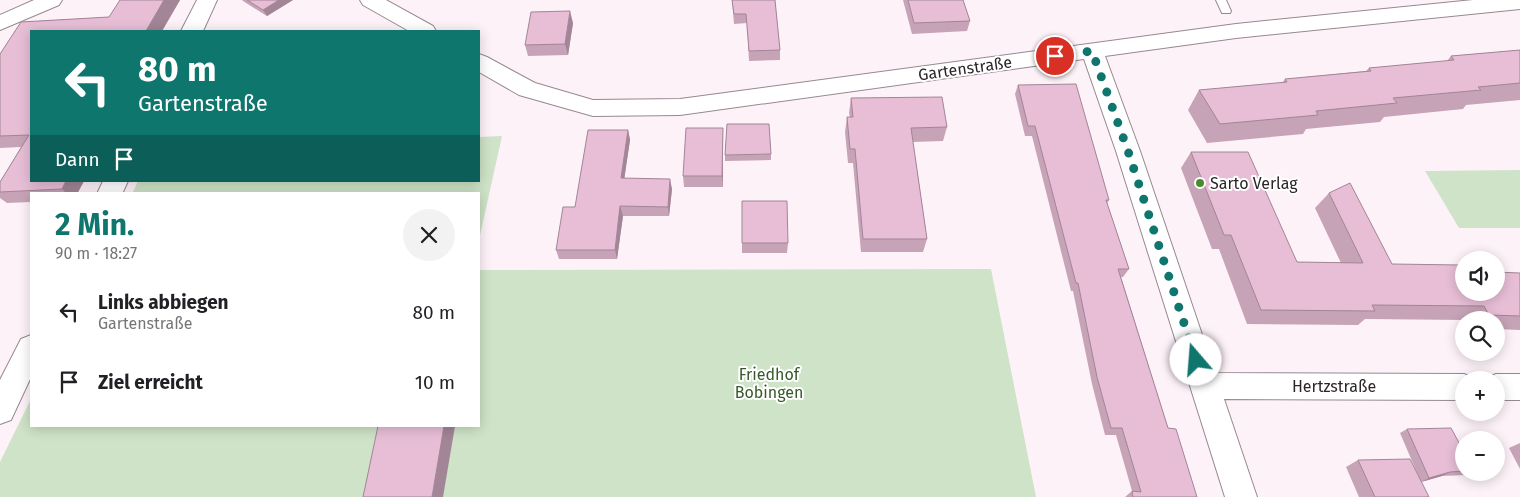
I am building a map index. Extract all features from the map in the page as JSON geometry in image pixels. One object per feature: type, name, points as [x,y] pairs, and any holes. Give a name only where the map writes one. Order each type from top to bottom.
[{"type":"street","points":[[0,23],[52,0]]},
{"type":"street","points":[[192,30],[207,0]]},
{"type":"street","points":[[370,0],[423,30]]},
{"type":"street","name":"Gartenstraße","points":[[480,63],[527,89],[593,108],[640,109],[680,107],[1236,31],[1520,2]]},
{"type":"street","points":[[1092,51],[1128,151],[1241,497]]},
{"type":"street","points":[[2,403],[30,350]]},
{"type":"street","name":"Hertzstraße","points":[[1204,386],[1455,387]]},
{"type":"street","points":[[1505,387],[1520,387]]},
{"type":"lane","points":[[1221,0],[1226,11]]},
{"type":"green space","points":[[502,136],[480,235],[480,192],[133,192],[138,182],[480,182],[480,137]]},
{"type":"green space","points":[[1520,170],[1520,228],[1459,228],[1425,171]]},
{"type":"green space","name":"Friedhof Bobingen","points":[[991,269],[1036,497],[0,497],[0,462],[30,401],[30,427],[480,427],[480,270]]},
{"type":"building","points":[[120,0],[164,0],[147,30],[30,30],[30,182],[66,182],[62,189],[0,192],[0,182],[29,135],[0,136],[0,54],[21,22],[109,17]]},
{"type":"building","points":[[247,0],[279,0],[263,10]]},
{"type":"building","points":[[732,0],[775,0],[780,50],[749,51],[746,14],[734,14]]},
{"type":"building","points":[[908,0],[963,0],[970,21],[914,23]]},
{"type":"building","points":[[570,11],[565,44],[525,45],[531,12]]},
{"type":"building","points":[[1520,50],[1520,83],[1478,87],[1481,90],[1393,98],[1397,103],[1316,111],[1318,115],[1220,124],[1199,90],[1287,82],[1285,79],[1371,71],[1369,68],[1454,60],[1451,56]]},
{"type":"building","points":[[1076,84],[1109,200],[1106,200],[1129,269],[1118,269],[1168,428],[1176,429],[1197,497],[1133,497],[1132,491],[1141,492],[1122,428],[1111,428],[1097,377],[1078,283],[1076,283],[1035,126],[1028,126],[1018,85]]},
{"type":"building","points":[[942,97],[947,127],[911,128],[927,239],[863,239],[855,149],[850,149],[847,117],[853,117],[851,98]]},
{"type":"building","points":[[727,124],[769,124],[771,154],[725,155]]},
{"type":"building","points":[[686,128],[723,128],[722,176],[683,176]]},
{"type":"building","points":[[588,130],[628,130],[621,178],[670,179],[668,207],[620,206],[615,250],[556,250],[563,207],[575,207]]},
{"type":"building","points":[[1191,152],[1248,152],[1297,262],[1363,263],[1329,193],[1350,183],[1392,264],[1455,265],[1455,301],[1505,301],[1505,272],[1520,273],[1520,316],[1505,316],[1505,311],[1487,311],[1484,306],[1372,305],[1375,311],[1261,310],[1231,235],[1224,235]]},
{"type":"building","points":[[742,201],[787,201],[788,243],[742,243]]},
{"type":"building","points":[[378,427],[444,427],[432,497],[363,497]]},
{"type":"building","points":[[1451,428],[1455,435],[1455,472],[1429,478],[1407,429]]},
{"type":"building","points":[[1410,459],[1429,497],[1375,497],[1358,460]]},
{"type":"place","name":"Sarto Verlag","points":[[1200,183]]},
{"type":"route","points":[[1055,56],[1092,51],[1128,151],[1196,360]]}]
